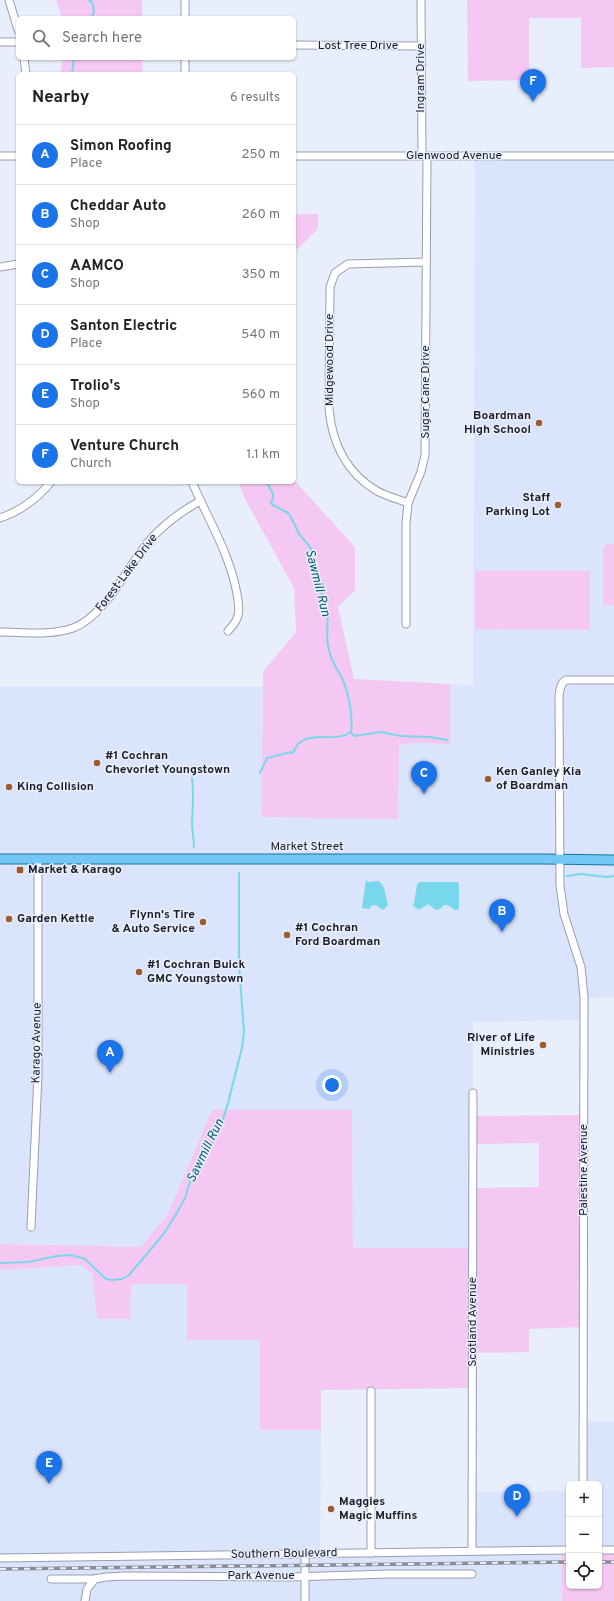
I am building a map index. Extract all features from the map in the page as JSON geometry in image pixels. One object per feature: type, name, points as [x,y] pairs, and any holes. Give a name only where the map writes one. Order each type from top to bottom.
[{"type":"main road","name":"Market Street","points":[[0,859],[614,860]]},
{"type":"street","points":[[9,0],[16,23]]},
{"type":"street","points":[[185,0],[185,16]]},
{"type":"street","name":"Ingram Drive","points":[[421,0],[424,156]]},
{"type":"street","points":[[0,42],[16,42]]},
{"type":"street","name":"Lost Tree Drive","points":[[296,46],[421,46]]},
{"type":"street","points":[[24,60],[26,72]]},
{"type":"street","points":[[185,60],[185,72]]},
{"type":"street","points":[[0,156],[16,156]]},
{"type":"street","name":"Glenwood Avenue","points":[[296,156],[614,156]]},
{"type":"street","name":"Sugar Cane Drive","points":[[406,624],[406,524],[408,503],[422,472],[425,455],[426,262],[424,156]]},
{"type":"street","name":"Midgewood Drive","points":[[408,503],[377,491],[360,478],[344,459],[334,438],[329,409],[330,287],[335,273],[348,264],[426,262]]},
{"type":"street","points":[[0,267],[16,264]]},
{"type":"street","points":[[0,518],[24,507],[41,494],[49,484]]},
{"type":"street","points":[[193,484],[226,555],[235,584],[238,602],[238,616],[236,622],[228,631]]},
{"type":"street","name":"Forest-Lake Drive","points":[[0,632],[58,631],[74,628],[85,622],[97,612],[140,552],[158,531],[179,513],[200,501]]},
{"type":"street","name":"Palestine Avenue","points":[[583,1481],[584,998],[579,959],[563,906],[560,885],[560,688],[563,682],[572,679],[614,680]]},
{"type":"street","name":"Karago Avenue","points":[[32,1227],[38,1075],[38,859]]},
{"type":"street","name":"Scotland Avenue","points":[[472,1551],[473,1093]]},
{"type":"street","points":[[371,1391],[371,1553]]},
{"type":"street","name":"Southern Boulevard","points":[[0,1558],[566,1550]]},
{"type":"street","points":[[602,1550],[614,1550]]},
{"type":"street","points":[[305,1554],[305,1601]]},
{"type":"street","name":"Park Avenue","points":[[51,1579],[95,1579],[125,1576],[472,1574]]},
{"type":"street","points":[[85,1601],[87,1589],[95,1579]]},
{"type":"shaded area","points":[[56,0],[142,0],[142,16],[61,16]]},
{"type":"shaded area","points":[[467,0],[614,0],[614,67],[581,68],[581,18],[529,18],[529,80],[468,81]]},
{"type":"shaded area","points":[[63,60],[142,60],[143,72],[60,72]]},
{"type":"shaded area","points":[[475,156],[614,156],[614,997],[584,998],[584,1020],[473,1022],[473,1248],[353,1248],[352,1110],[212,1110],[168,1214],[141,1247],[0,1244],[0,687],[263,687],[263,745],[399,745],[409,743],[435,743],[450,745],[450,684],[473,685]]},
{"type":"shaded area","points":[[296,214],[318,214],[318,229],[296,250]]},
{"type":"shaded area","points":[[296,482],[355,547],[355,590],[338,607],[354,679],[450,684],[450,745],[418,743],[399,745],[398,819],[262,817],[263,672],[296,632],[294,588],[244,497],[240,484],[296,484]]},
{"type":"shaded area","points":[[607,544],[614,544],[614,605],[603,605],[603,548]]},
{"type":"shaded area","points":[[475,571],[590,571],[590,630],[475,629]]},
{"type":"shaded area","points":[[212,1110],[352,1110],[353,1248],[473,1248],[473,1188],[539,1187],[539,1143],[473,1144],[473,1116],[584,1115],[584,1327],[529,1329],[529,1352],[473,1353],[473,1388],[321,1390],[321,1430],[260,1430],[260,1340],[187,1340],[187,1284],[131,1284],[130,1319],[97,1319],[92,1273],[81,1265],[0,1270],[0,1244],[141,1247],[168,1214]]},
{"type":"shaded area","points":[[81,1265],[92,1273],[97,1319],[130,1284],[187,1284],[187,1339],[261,1340],[260,1429],[321,1430],[320,1553],[472,1551],[473,1492],[566,1491],[566,1550],[562,1551],[562,1601],[0,1601],[0,1270]]},
{"type":"shaded area","points":[[584,1422],[614,1422],[614,1550],[602,1550],[602,1481],[583,1481]]},
{"type":"shaded area","points":[[562,1550],[566,1550],[566,1589],[602,1589],[602,1550],[614,1550],[614,1601],[562,1601]]},
{"type":"water","points":[[366,880],[368,882],[379,881],[384,888],[388,905],[383,910],[376,905],[371,906],[369,909],[362,908]]},
{"type":"water","points":[[419,882],[458,882],[459,909],[455,910],[448,905],[444,905],[440,909],[436,910],[428,904],[419,910],[412,905],[414,904],[417,885]]},
{"type":"waterway","name":"Sawmill Run","points":[[88,0],[92,2],[94,11],[93,16]]},
{"type":"waterway","name":"Sawmill Run","points":[[72,72],[74,60]]},
{"type":"waterway","name":"Sawmill Run","points":[[260,773],[267,758],[291,752],[293,753],[296,746],[305,740],[318,737],[338,737],[351,732],[351,712],[347,691],[331,658],[327,636],[327,611],[310,561],[311,548],[299,534],[288,513],[271,503],[273,494],[267,484]]},
{"type":"waterway","points":[[351,732],[354,736],[381,732],[401,736],[429,737],[447,740]]},
{"type":"waterway","name":"Sawmill Run","points":[[192,778],[192,825],[194,847]]},
{"type":"waterway","name":"Sawmill Run","points":[[0,1263],[28,1262],[57,1256],[71,1255],[85,1259],[106,1279],[122,1279],[129,1275],[162,1236],[175,1216],[185,1198],[193,1173],[202,1155],[214,1140],[220,1129],[242,1048],[244,1032],[239,965],[239,873]]},
{"type":"waterway","points":[[567,876],[581,874],[606,877],[614,876]]},
{"type":"railway","points":[[0,1569],[566,1562]]},
{"type":"railway","points":[[602,1562],[614,1562]]},
{"type":"place","name":"Venture Church","points":[[533,102]]},
{"type":"place","name":"Boardman High School","points":[[539,423]]},
{"type":"place","name":"Staff Parking Lot","points":[[558,505]]},
{"type":"place","name":"#1 Cochran Chevorlet Youngstown","points":[[97,763]]},
{"type":"place","name":"Ken Ganley Kia of Boardman","points":[[488,779]]},
{"type":"place","name":"King Collision","points":[[9,787]]},
{"type":"place","name":"AAMCO","points":[[424,794]]},
{"type":"place","name":"Market & Karago","points":[[20,870]]},
{"type":"place","name":"Garden Kettle","points":[[9,919]]},
{"type":"place","name":"Flynn's Tire & Auto Service","points":[[203,922]]},
{"type":"place","name":"Cheddar Auto","points":[[502,932]]},
{"type":"place","name":"#1 Cochran Ford Boardman","points":[[287,935]]},
{"type":"place","name":"#1 Cochran Buick GMC Youngstown","points":[[139,972]]},
{"type":"place","name":"River of Life Ministries","points":[[543,1045]]},
{"type":"place","name":"Simon Roofing","points":[[110,1073]]},
{"type":"place","name":"Trolio's","points":[[49,1484]]},
{"type":"place","name":"Maggies Magic Muffins","points":[[331,1509]]},
{"type":"place","name":"Santon Electric","points":[[517,1517]]}]
